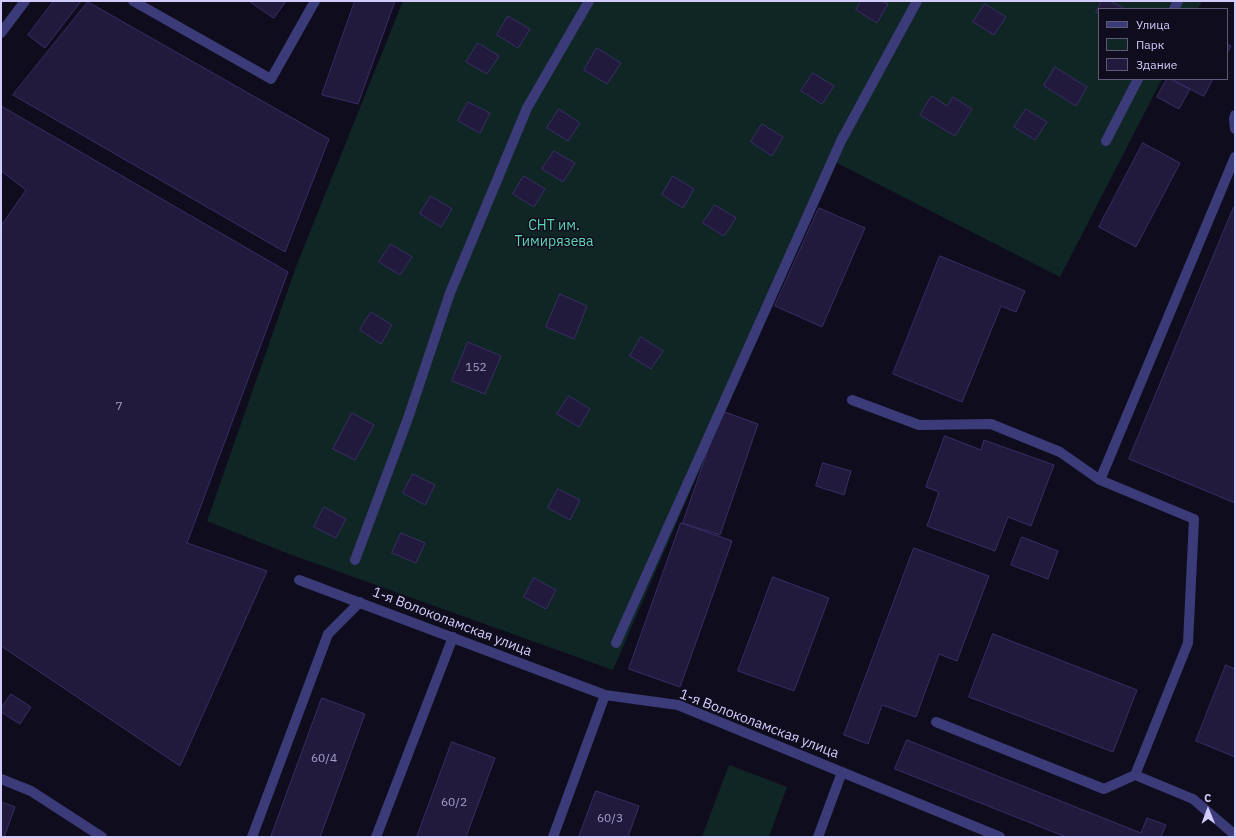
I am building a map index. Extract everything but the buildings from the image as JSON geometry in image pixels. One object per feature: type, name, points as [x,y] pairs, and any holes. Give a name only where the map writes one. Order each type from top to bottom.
[{"type":"street","points":[[1,33],[25,1]]},
{"type":"street","points":[[133,1],[271,79],[315,1]]},
{"type":"street","points":[[355,560],[407,421],[450,293],[527,108],[589,1]]},
{"type":"street","points":[[616,643],[841,141],[917,1]]},
{"type":"street","points":[[1106,141],[1137,80]]},
{"type":"street","points":[[1235,116],[1235,129]]},
{"type":"street","points":[[1100,480],[1235,156]]},
{"type":"street","points":[[852,400],[919,426],[991,424],[1060,452],[1100,480],[1194,519],[1188,643],[1135,775],[1104,789],[936,722]]},
{"type":"street","name":"1-я Волоколамская улица","points":[[300,580],[605,695],[678,705],[1000,837]]},
{"type":"street","points":[[252,837],[328,634],[360,602]]},
{"type":"street","points":[[376,837],[453,637]]},
{"type":"street","points":[[553,837],[605,695]]},
{"type":"street","points":[[818,837],[842,772]]},
{"type":"street","points":[[1135,775],[1193,799],[1235,835]]},
{"type":"street","points":[[1,779],[31,791],[102,837]]},
{"type":"green space","name":"СНТ им. Тимирязева","points":[[403,1],[1202,1],[1198,8],[1098,8],[1098,80],[1161,80],[1060,277],[833,161],[613,670],[284,552],[207,521],[297,264]]},
{"type":"green space","points":[[729,765],[787,787],[769,837],[702,837]]}]
